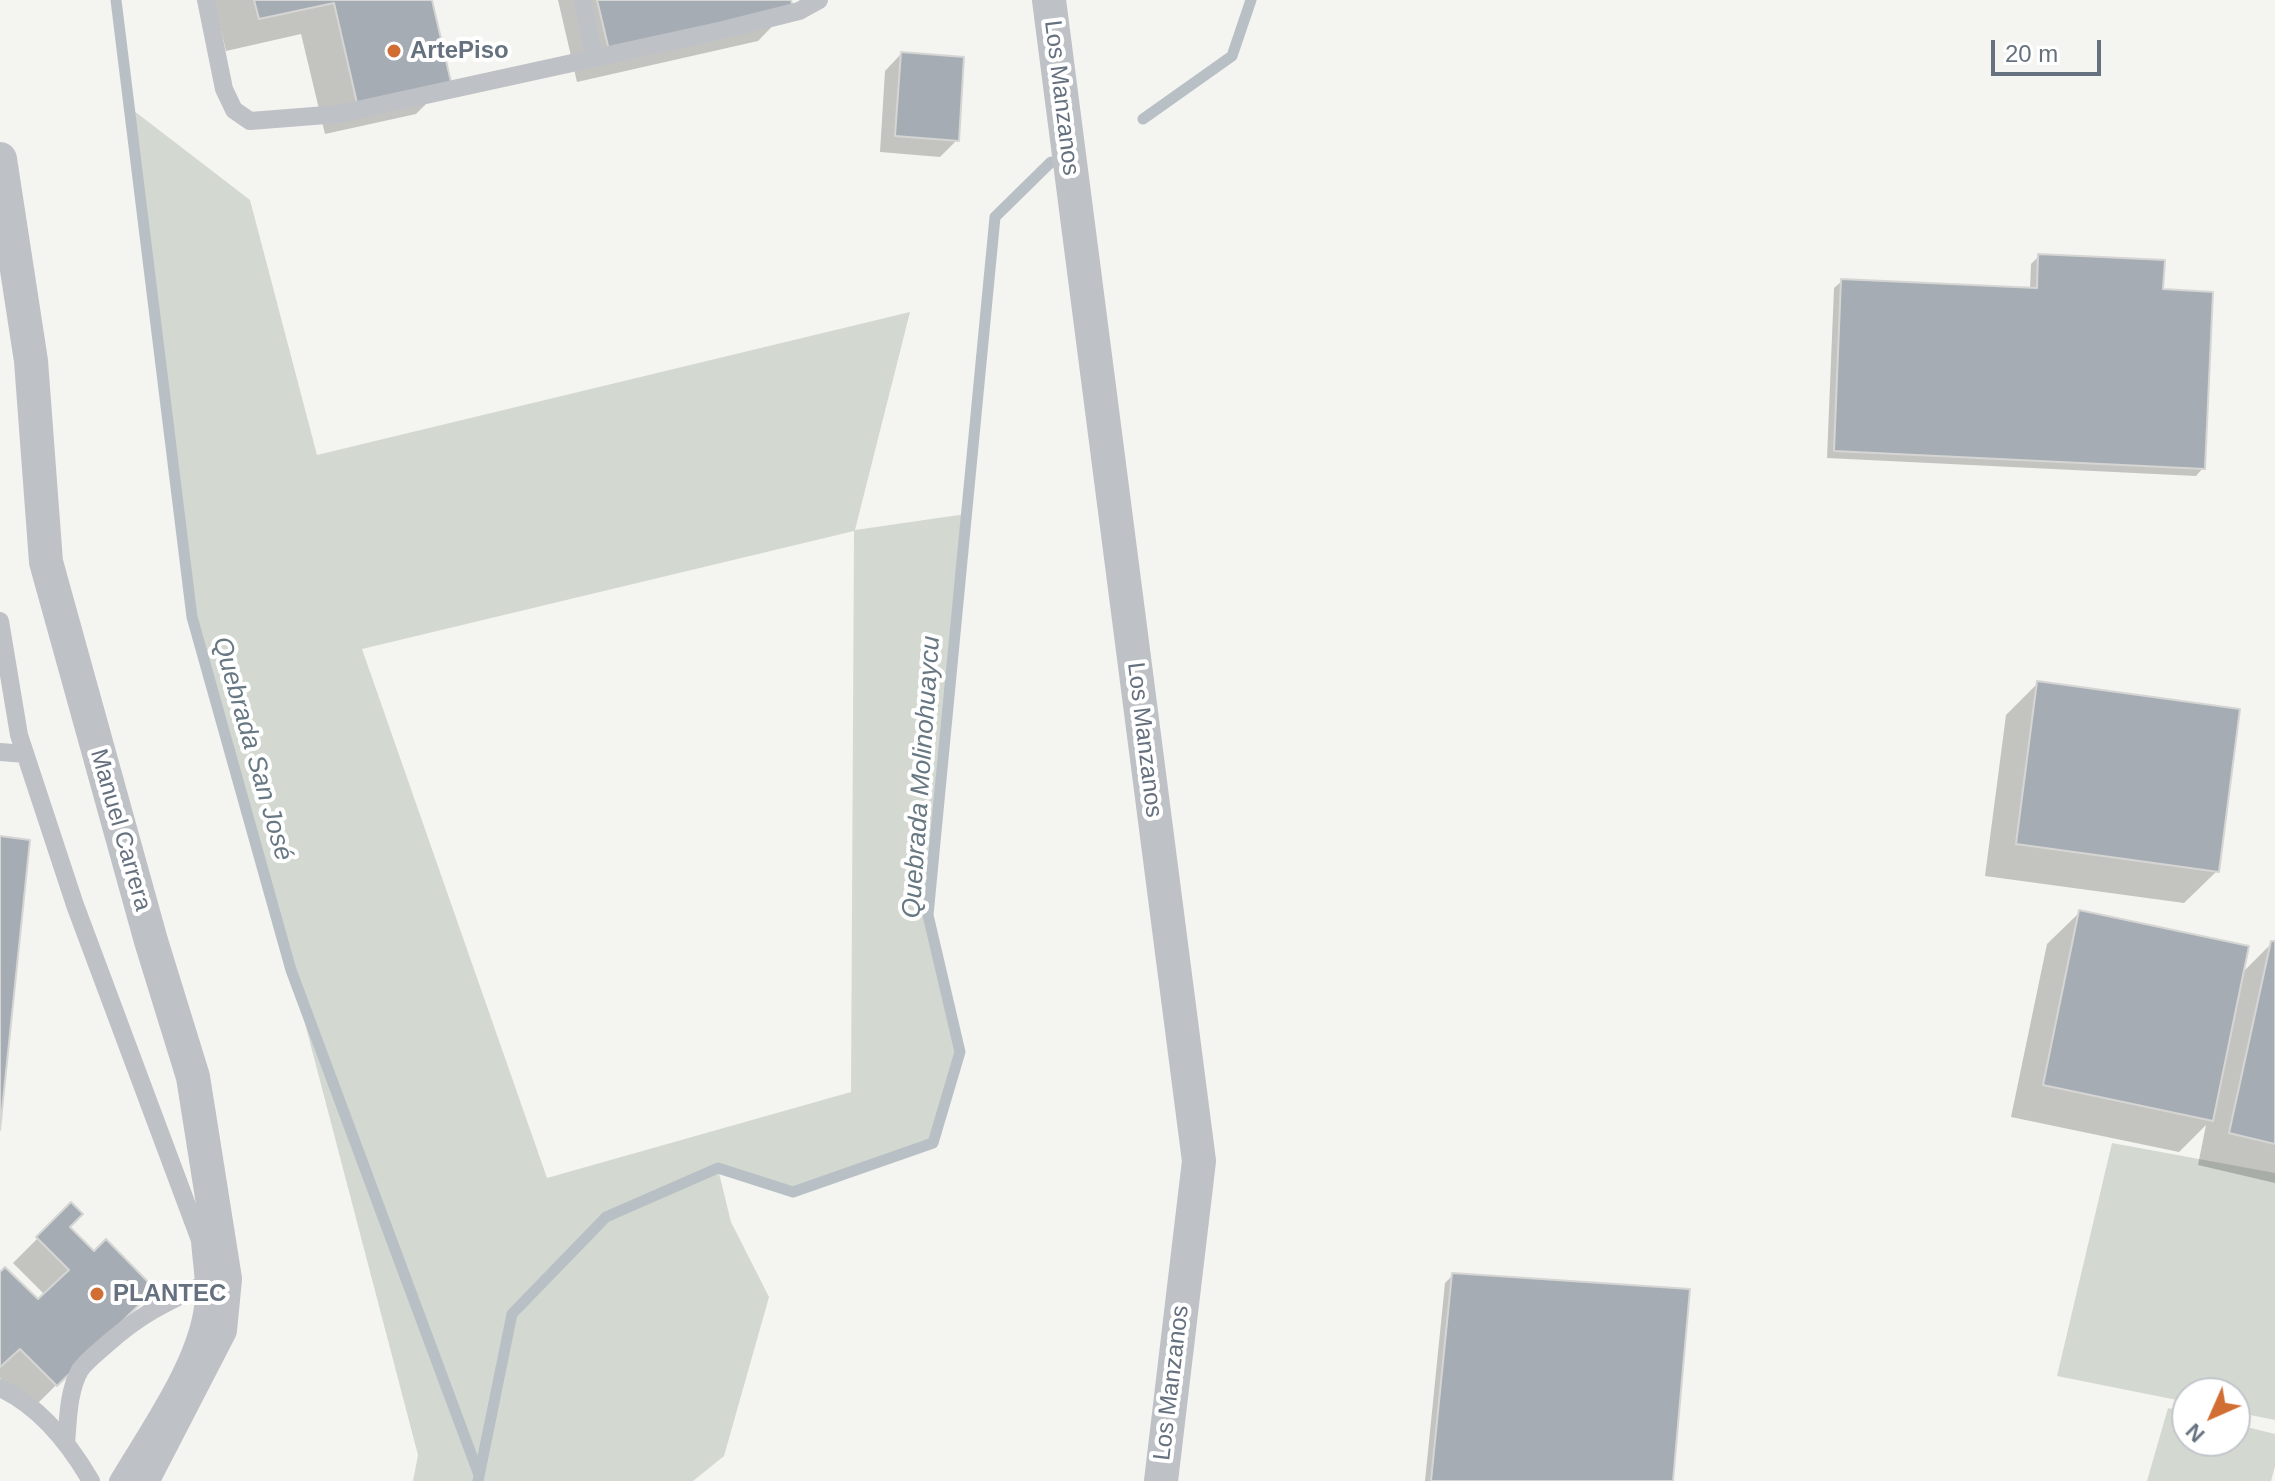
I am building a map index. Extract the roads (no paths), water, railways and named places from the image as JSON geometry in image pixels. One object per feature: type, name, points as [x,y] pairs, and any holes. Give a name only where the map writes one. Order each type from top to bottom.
[{"type":"street","name":"Los Manzanos","points":[[1049,0],[1199,1161],[1161,1481]]},
{"type":"street","name":"Manuel Carrera","points":[[0,159],[31,361],[46,562],[151,941],[193,1077],[225,1279],[220,1330],[142,1481]]},
{"type":"lane","points":[[206,0],[224,89],[234,110],[250,121],[339,114],[799,11],[819,0]]},
{"type":"lane","points":[[582,0],[595,58]]},
{"type":"lane","points":[[0,621],[25,754],[75,905],[200,1240],[204,1297],[197,1335],[184,1368],[118,1481]]},
{"type":"lane","points":[[0,752],[25,754]]},
{"type":"lane","points":[[66,1444],[69,1408],[79,1372],[91,1357],[156,1306],[203,1285]]},
{"type":"lane","points":[[0,1388],[43,1418],[66,1444],[91,1481]]},
{"type":"waterway","name":"Quebrada San José","points":[[116,0],[192,617],[291,970],[479,1475]]},
{"type":"waterway","name":"Quebrada Molinohuaycu","points":[[1143,119],[1232,56],[1251,0]]},
{"type":"waterway","name":"Quebrada Molinohuaycu","points":[[478,1481],[512,1314],[606,1217],[718,1168],[793,1192],[933,1143],[960,1052],[928,915],[995,217],[1051,162]]},
{"type":"place","name":"ArtePiso","points":[[394,51]]},
{"type":"place","name":"PLANTEC","points":[[97,1294]]}]
